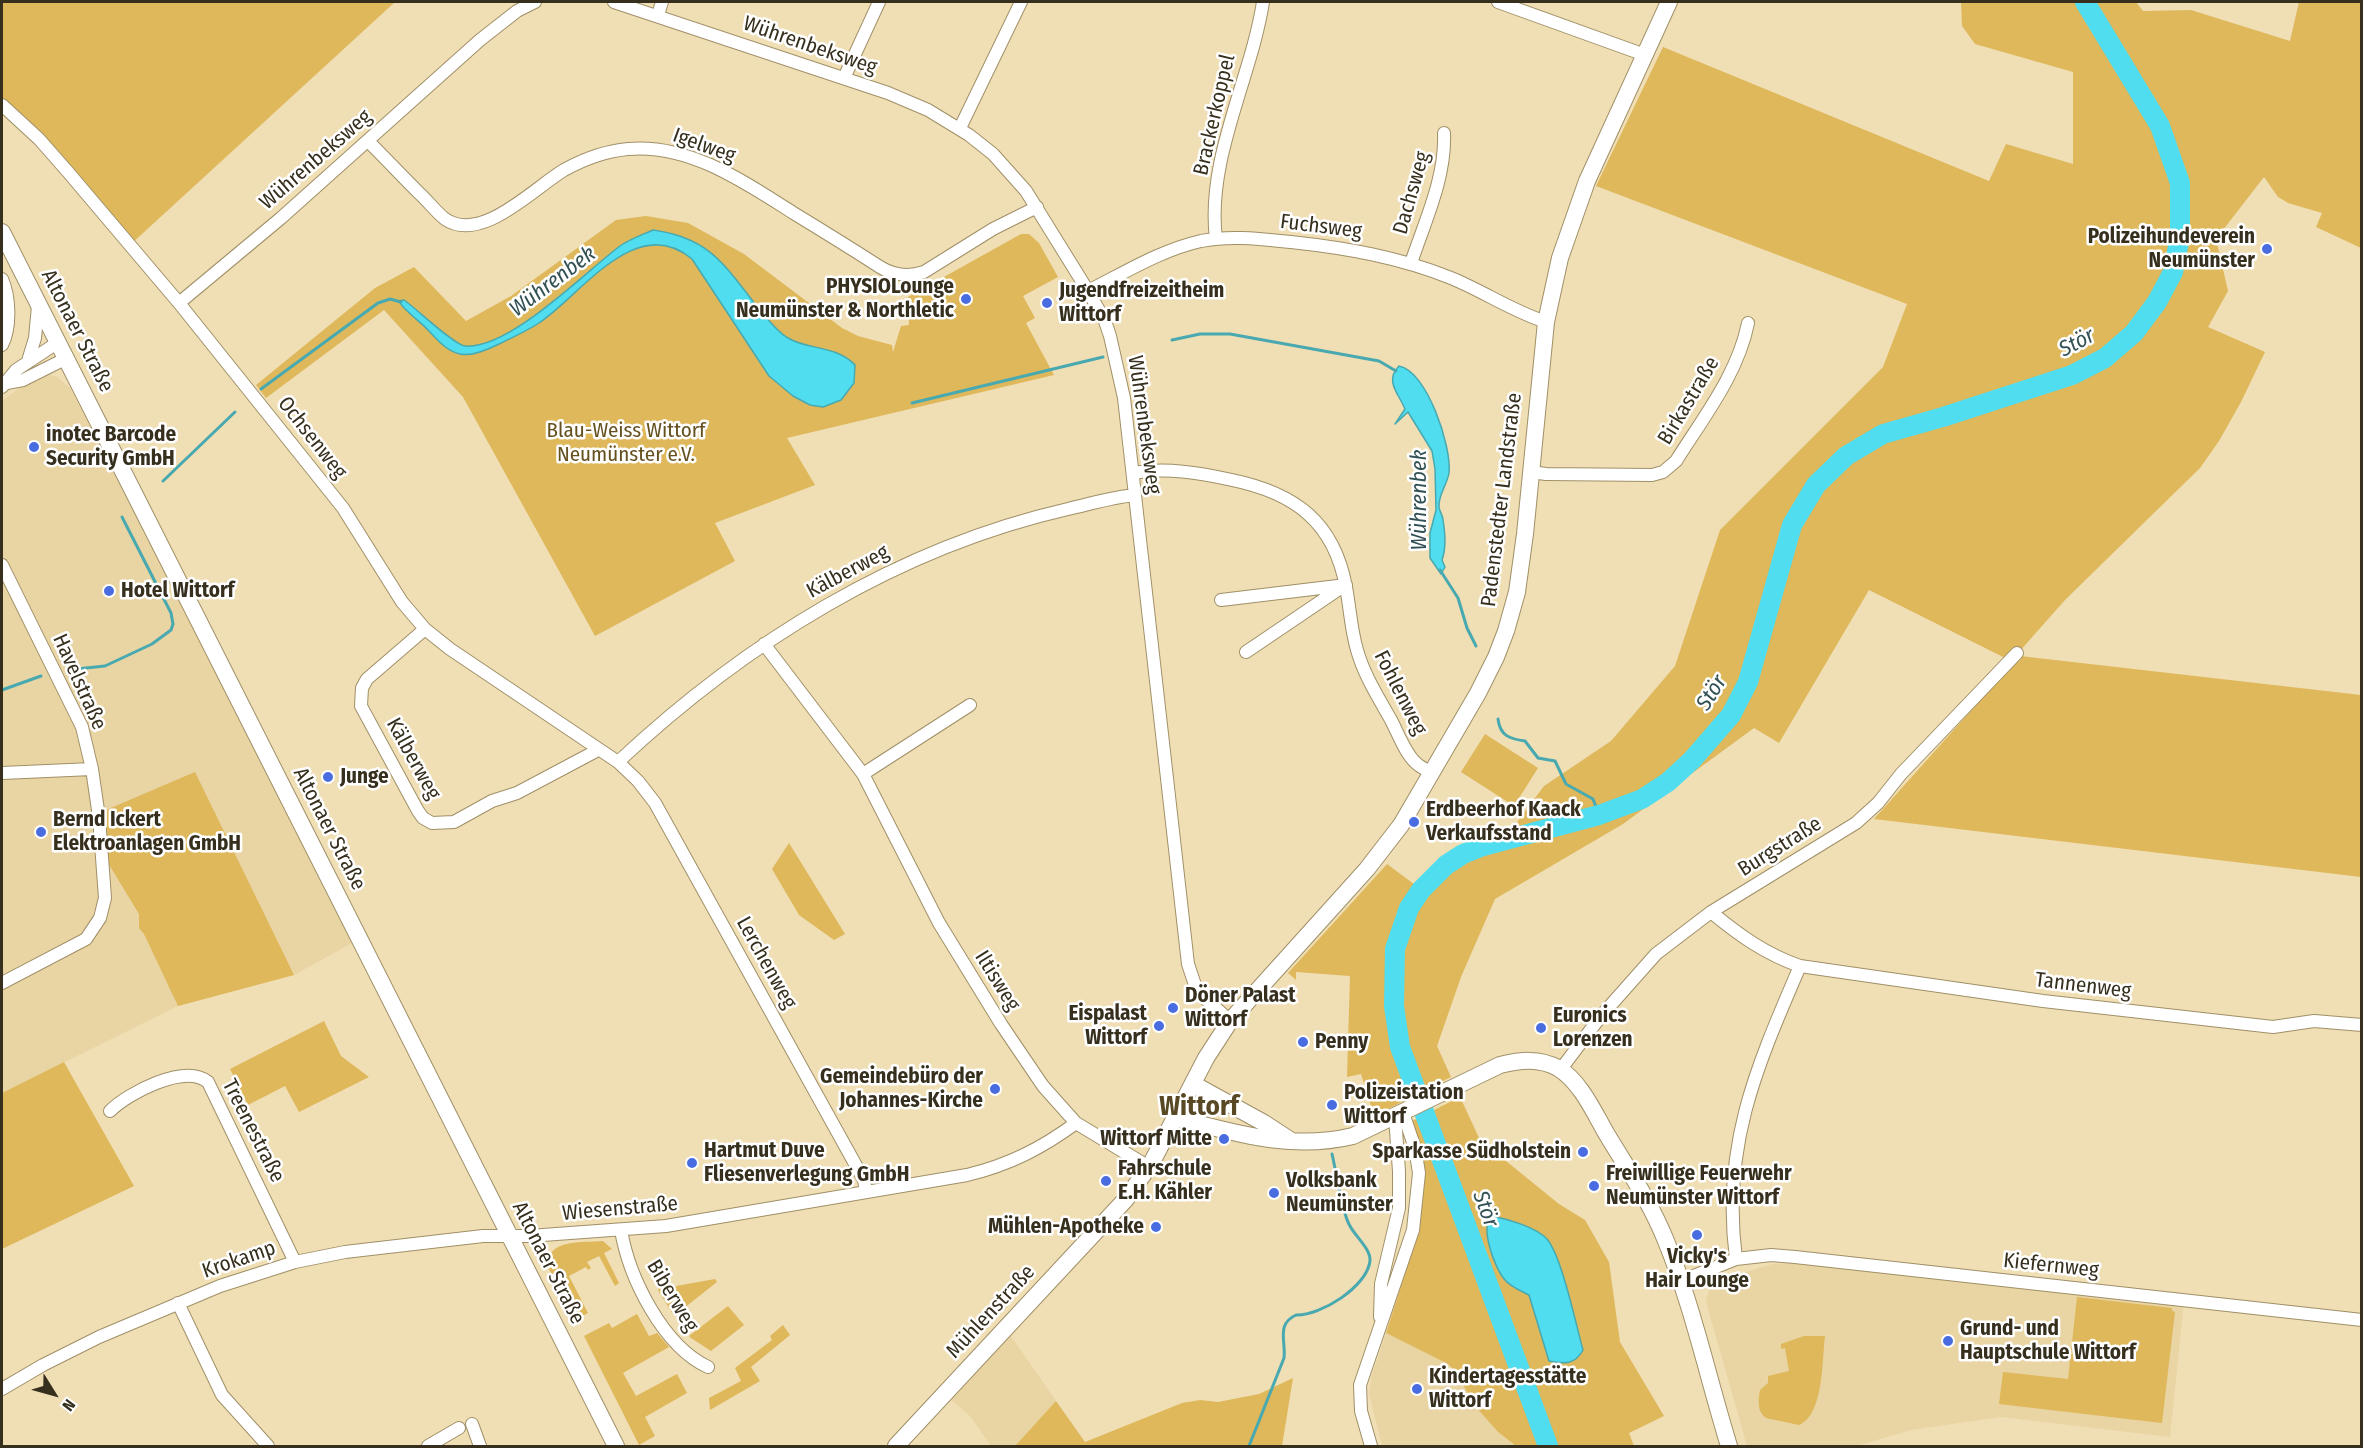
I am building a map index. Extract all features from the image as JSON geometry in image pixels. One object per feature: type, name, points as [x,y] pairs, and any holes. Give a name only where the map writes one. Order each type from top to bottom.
[{"type":"street","name":"Wührenbeksweg","points":[[179,303],[281,218],[498,25],[517,10],[535,2]]},
{"type":"street","name":"Wührenbeksweg","points":[[614,2],[908,101],[960,128],[999,160],[1037,207],[1088,291],[1105,321],[1124,398],[1188,964],[1197,991],[1230,1021]]},
{"type":"street","points":[[658,15],[662,2]]},
{"type":"street","points":[[844,78],[879,2]]},
{"type":"street","points":[[960,128],[1021,2]]},
{"type":"street","name":"Brackerkoppel","points":[[1216,239],[1215,215],[1222,160],[1263,2]]},
{"type":"street","points":[[1498,2],[1645,55]]},
{"type":"street","name":"Padenstedter Landstraße","points":[[1193,1084],[1230,1021],[1367,869],[1401,825],[1482,684],[1506,631],[1518,585],[1546,322],[1560,258],[1587,182],[1669,2]]},
{"type":"street","name":"Ochsenweg","points":[[2,105],[39,139],[179,303],[343,508],[402,602],[425,629],[450,649],[618,762]]},
{"type":"street","name":"Dachsweg","points":[[1411,263],[1442,169],[1445,152],[1444,133]]},
{"type":"street","name":"Igelweg","points":[[368,141],[446,219],[466,226],[490,220],[563,171],[589,157],[629,148],[664,151],[686,156],[717,168],[758,190],[880,267],[898,274],[924,272],[993,229],[1037,207]]},
{"type":"street","name":"Altonaer Straße","points":[[2,232],[616,1446]]},
{"type":"street","name":"Fuchsweg","points":[[1088,291],[1166,252],[1216,239],[1251,238],[1330,246],[1374,253],[1411,263],[1452,278],[1521,313],[1546,322]]},
{"type":"street","points":[[2,279],[7,290],[8,313],[2,345]]},
{"type":"street","points":[[28,361],[35,338],[38,306]]},
{"type":"street","name":"Birkastraße","points":[[1531,472],[1652,475],[1668,469],[1676,461],[1736,364],[1748,323]]},
{"type":"street","points":[[4,385],[16,370],[57,343]]},
{"type":"street","points":[[4,385],[24,380],[65,359]]},
{"type":"street","name":"Fohlenweg","points":[[1133,473],[1154,471],[1208,475],[1261,488],[1292,501],[1310,514],[1327,534],[1334,548],[1346,585],[1353,636],[1367,677],[1413,760],[1432,773]]},
{"type":"street","name":"Kälberweg","points":[[618,762],[676,711],[765,644],[851,591],[904,564],[960,541],[1029,518],[1135,495]]},
{"type":"street","name":"Havelstraße","points":[[2,565],[82,728],[92,769],[99,817],[105,898],[100,918],[87,939],[2,983]]},
{"type":"street","points":[[1221,600],[1346,585]]},
{"type":"street","points":[[1246,652],[1346,585]]},
{"type":"street","name":"Kälberweg","points":[[425,629],[367,679],[360,696],[361,706],[423,818],[440,824],[454,822],[492,801],[517,793],[598,750]]},
{"type":"street","name":"Iltisweg","points":[[765,644],[863,774],[949,940],[1043,1086],[1076,1122],[1149,1167]]},
{"type":"street","name":"Burgstraße","points":[[1561,1070],[1601,1016],[1652,958],[1711,912],[1856,823],[1878,803],[1901,774],[2017,652]]},
{"type":"street","points":[[863,774],[970,705]]},
{"type":"street","name":"Lerchenweg","points":[[618,762],[656,802],[864,1180],[866,1192]]},
{"type":"street","points":[[2,773],[92,769]]},
{"type":"street","name":"Tannenweg","points":[[1711,912],[1744,939],[1766,952],[1800,966],[1980,993],[2273,1027],[2314,1021],[2361,1025]]},
{"type":"street","points":[[1736,1259],[1732,1231],[1732,1201],[1736,1153],[1742,1119],[1755,1072],[1800,966]]},
{"type":"street","points":[[1176,1118],[1256,1137],[1293,1142],[1328,1142],[1353,1136],[1485,1072],[1515,1062],[1537,1061],[1561,1070],[1587,1100],[1648,1204],[1665,1238],[1681,1281],[1729,1446]]},
{"type":"street","name":"Treenestraße","points":[[110,1111],[120,1101],[145,1087],[183,1077],[204,1079],[208,1082],[295,1262]]},
{"type":"street","points":[[1193,1084],[1264,1123],[1293,1142]]},
{"type":"street","name":"Mühlenstraße","points":[[896,1446],[1126,1199],[1149,1167],[1193,1084]]},
{"type":"street","points":[[1380,1322],[1381,1284],[1399,1208],[1402,1113]]},
{"type":"street","points":[[1371,1446],[1361,1411],[1360,1384],[1413,1230],[1418,1195],[1419,1173],[1415,1148],[1402,1113]]},
{"type":"street","name":"Wiesenstraße","points":[[509,1236],[621,1230],[686,1223],[992,1169],[1026,1155],[1076,1122]]},
{"type":"street","name":"Biberweg","points":[[621,1230],[627,1258],[653,1311],[686,1355],[708,1367]]},
{"type":"street","name":"Krokamp","points":[[2,1389],[71,1350],[178,1303],[239,1279],[295,1262],[345,1252],[483,1236],[509,1236]]},
{"type":"street","name":"Kiefernweg","points":[[1681,1281],[1736,1259],[1762,1256],[1795,1257],[2361,1320]]},
{"type":"street","points":[[178,1303],[222,1395],[268,1446]]},
{"type":"street","points":[[472,1424],[480,1446]]},
{"type":"street","points":[[428,1446],[459,1428]]},
{"type":"shaded area","points":[[46,375],[56,376],[70,388],[180,599],[352,943],[294,975],[178,1006],[2,1093],[2,401],[26,383]]},
{"type":"shaded area","name":"Grund- und Hauptschule Wittorf","points":[[1792,1263],[2184,1302],[2170,1437],[2001,1417],[1911,1430],[1856,1446],[1747,1446],[1706,1298],[1712,1286],[1718,1281],[1772,1264]]},
{"type":"shaded area","points":[[1006,1329],[1056,1401],[1015,1446],[991,1446],[970,1416],[945,1394]]},
{"type":"shaded area","name":"Kindertagesstätte Wittorf","points":[[1386,1333],[1448,1364],[1498,1432],[1516,1446],[1382,1446],[1369,1394],[1371,1378]]},
{"type":"green space","points":[[2,2],[395,2],[130,245],[2,105]]},
{"type":"green space","points":[[1961,2],[2136,2],[2143,11],[2191,10],[2290,41],[2299,2],[2361,2],[2361,248],[2316,227],[2322,213],[2288,203],[2278,197],[2264,177],[2216,239],[2228,291],[2208,327],[2265,352],[2241,402],[2219,441],[2200,468],[2065,600],[2011,661],[1869,590],[1779,743],[1754,728],[1623,824],[1495,899],[1461,977],[1437,1046],[1451,1077],[1374,1116],[1361,1074],[1347,1077],[1350,976],[1296,972],[1296,980],[1288,973],[1387,864],[1422,890],[1446,865],[1463,854],[1503,841],[1544,786],[1611,741],[1675,666],[1720,530],[1883,367],[1907,304],[1596,186],[1663,47],[1989,181],[2006,144],[2073,164],[2073,72],[1975,44],[1962,26]]},
{"type":"green space","name":"Blau-Weiss Wittorf Neumünster e.V.","points":[[646,216],[688,223],[744,254],[842,328],[858,336],[892,345],[893,352],[901,326],[909,325],[908,297],[1021,234],[1029,234],[1039,243],[1058,277],[1023,296],[1035,318],[1026,323],[1054,375],[787,438],[815,485],[715,523],[735,561],[595,636],[463,397],[384,310],[266,398],[256,385],[375,288],[414,267],[466,321],[511,296],[616,220]]},
{"type":"green space","points":[[2020,656],[2361,695],[2361,877],[1874,819]]},
{"type":"green space","points":[[1485,734],[1538,768],[1514,806],[1461,772]]},
{"type":"green space","points":[[195,772],[294,975],[178,1006],[139,928],[139,914],[108,863],[106,810]]},
{"type":"green space","points":[[789,843],[845,934],[834,940],[799,915],[772,869]]},
{"type":"green space","points":[[324,1021],[341,1056],[369,1077],[299,1112],[285,1086],[248,1105],[230,1069]]},
{"type":"green space","points":[[64,1062],[134,1186],[2,1249],[2,1093]]},
{"type":"green space","points":[[1460,1097],[1480,1140],[1559,1204],[1585,1220],[1609,1262],[1620,1342],[1664,1416],[1629,1433],[1634,1446],[1516,1446],[1498,1432],[1475,1406],[1456,1372],[1448,1364],[1386,1333],[1418,1233],[1421,1154],[1412,1121]]},
{"type":"green space","points":[[603,1241],[612,1249],[604,1253],[619,1283],[615,1286],[599,1256],[587,1262],[591,1268],[588,1270],[586,1267],[569,1276],[588,1313],[575,1320],[548,1267],[549,1258],[553,1251],[567,1244]]},
{"type":"green space","points":[[663,1278],[665,1288],[715,1279],[717,1282],[674,1316],[658,1290],[655,1280]]},
{"type":"green space","points":[[2077,1297],[2172,1308],[2175,1312],[2162,1423],[1999,1404],[2003,1372],[2068,1379]]},
{"type":"green space","points":[[728,1306],[744,1325],[711,1351],[689,1336]]},
{"type":"green space","points":[[637,1314],[649,1336],[657,1333],[669,1347],[623,1373],[636,1396],[677,1374],[687,1393],[645,1417],[655,1436],[639,1445],[584,1336],[609,1323],[612,1328]]},
{"type":"green space","points":[[783,1325],[790,1335],[751,1367],[760,1381],[710,1410],[709,1398],[741,1381],[735,1368],[772,1340],[770,1336]]},
{"type":"green space","points":[[1804,1336],[1825,1336],[1820,1385],[1813,1410],[1799,1425],[1766,1418],[1760,1409],[1760,1390],[1768,1383],[1768,1376],[1789,1371],[1785,1348],[1781,1349],[1781,1344]]},
{"type":"green space","points":[[1293,1378],[1282,1446],[1015,1446],[1056,1401],[1085,1442],[1182,1403],[1200,1400],[1218,1402],[1259,1394]]},
{"type":"water","points":[[653,230],[689,240],[715,256],[769,321],[784,335],[796,342],[839,354],[855,365],[854,383],[841,400],[823,407],[810,405],[793,396],[769,376],[692,259],[671,247],[651,245],[630,251],[611,262],[539,323],[495,346],[465,355],[455,352],[438,341],[399,301],[404,300],[460,344],[465,346],[483,344],[503,336],[524,323],[620,246]]},
{"type":"water","points":[[1399,366],[1409,371],[1419,381],[1428,395],[1442,429],[1446,446],[1449,473],[1439,503],[1445,535],[1442,560],[1445,567],[1441,574],[1430,558],[1430,533],[1436,510],[1432,451],[1408,412],[1395,424],[1405,409],[1393,382]]},
{"type":"water","points":[[1492,1216],[1529,1227],[1547,1239],[1553,1248],[1563,1275],[1583,1350],[1573,1361],[1564,1363],[1549,1361],[1529,1295],[1505,1280],[1493,1258],[1487,1229],[1488,1221]]},
{"type":"waterway","name":"Stör","points":[[1548,1446],[1400,1047],[1394,1006],[1395,949],[1409,908],[1421,890],[1446,865],[1463,854],[1483,846],[1599,815],[1642,799],[1668,782],[1692,760],[1731,715],[1748,682],[1792,525],[1816,485],[1846,456],[1883,434],[2072,375],[2105,358],[2134,333],[2157,302],[2173,272],[2180,236],[2180,183],[2160,126],[2085,2]]},
{"type":"waterway","name":"Wührenbek","points":[[261,389],[378,303],[390,299],[401,302]]},
{"type":"waterway","name":"Wührenbek","points":[[1172,340],[1200,334],[1230,334],[1379,361],[1396,371]]},
{"type":"waterway","name":"Wührenbek","points":[[912,403],[1103,357]]},
{"type":"waterway","name":"Wührenbek","points":[[163,481],[235,412]]},
{"type":"waterway","name":"Wührenbek","points":[[67,670],[105,666],[152,644],[171,630],[173,624],[171,613],[122,517]]},
{"type":"waterway","name":"Wührenbek","points":[[1440,570],[1458,598],[1467,628],[1476,646]]},
{"type":"waterway","name":"Wührenbek","points":[[2,690],[41,676]]},
{"type":"waterway","name":"Wührenbek","points":[[1498,719],[1503,733],[1507,736],[1525,741],[1538,758],[1555,761],[1566,784],[1593,799],[1599,815]]},
{"type":"waterway","points":[[1249,1446],[1284,1358],[1283,1334],[1286,1323],[1296,1315],[1317,1311],[1352,1290],[1361,1281],[1370,1261],[1368,1252],[1347,1220],[1332,1154]]},
{"type":"place","name":"Polizeihundeverein Neumünster","points":[[2267,249]]},
{"type":"place","name":"PHYSIOLounge Neumünster & Northletic","points":[[966,299]]},
{"type":"place","name":"Jugendfreizeitheim Wittorf","points":[[1047,303]]},
{"type":"place","name":"inotec Barcode Security GmbH","points":[[34,447]]},
{"type":"place","name":"Hotel Wittorf","points":[[109,591]]},
{"type":"place","name":"Junge","points":[[328,777]]},
{"type":"place","name":"Erdbeerhof Kaack Verkaufsstand","points":[[1414,822]]},
{"type":"place","name":"Bernd Ickert Elektroanlagen GmbH","points":[[41,832]]},
{"type":"place","name":"Döner Palast Wittorf","points":[[1173,1008]]},
{"type":"place","name":"Eispalast Wittorf","points":[[1159,1026]]},
{"type":"place","name":"Euronics Lorenzen","points":[[1541,1028]]},
{"type":"place","name":"Penny","points":[[1303,1042]]},
{"type":"place","name":"Gemeindebüro der Johannes-Kirche","points":[[995,1089]]},
{"type":"place","name":"Polizeistation Wittorf","points":[[1332,1105]]},
{"type":"place","name":"Wittorf Mitte","points":[[1224,1139]]},
{"type":"place","name":"Sparkasse Südholstein","points":[[1583,1152]]},
{"type":"place","name":"Hartmut Duve Fliesenverlegung GmbH","points":[[692,1163]]},
{"type":"place","name":"Fahrschule E.H. Kähler","points":[[1106,1181]]},
{"type":"place","name":"Freiwillige Feuerwehr Neumünster Wittorf","points":[[1594,1186]]},
{"type":"place","name":"Volksbank Neumünster","points":[[1274,1193]]},
{"type":"place","name":"Mühlen-Apotheke","points":[[1156,1227]]},
{"type":"place","name":"Vicky's Hair Lounge","points":[[1697,1235]]},
{"type":"place","name":"Grund- und Hauptschule Wittorf","points":[[1948,1341]]},
{"type":"place","name":"Kindertagesstätte Wittorf","points":[[1417,1389]]},
{"type":"district","name":"Wittorf","points":[[1199,1107]]}]
